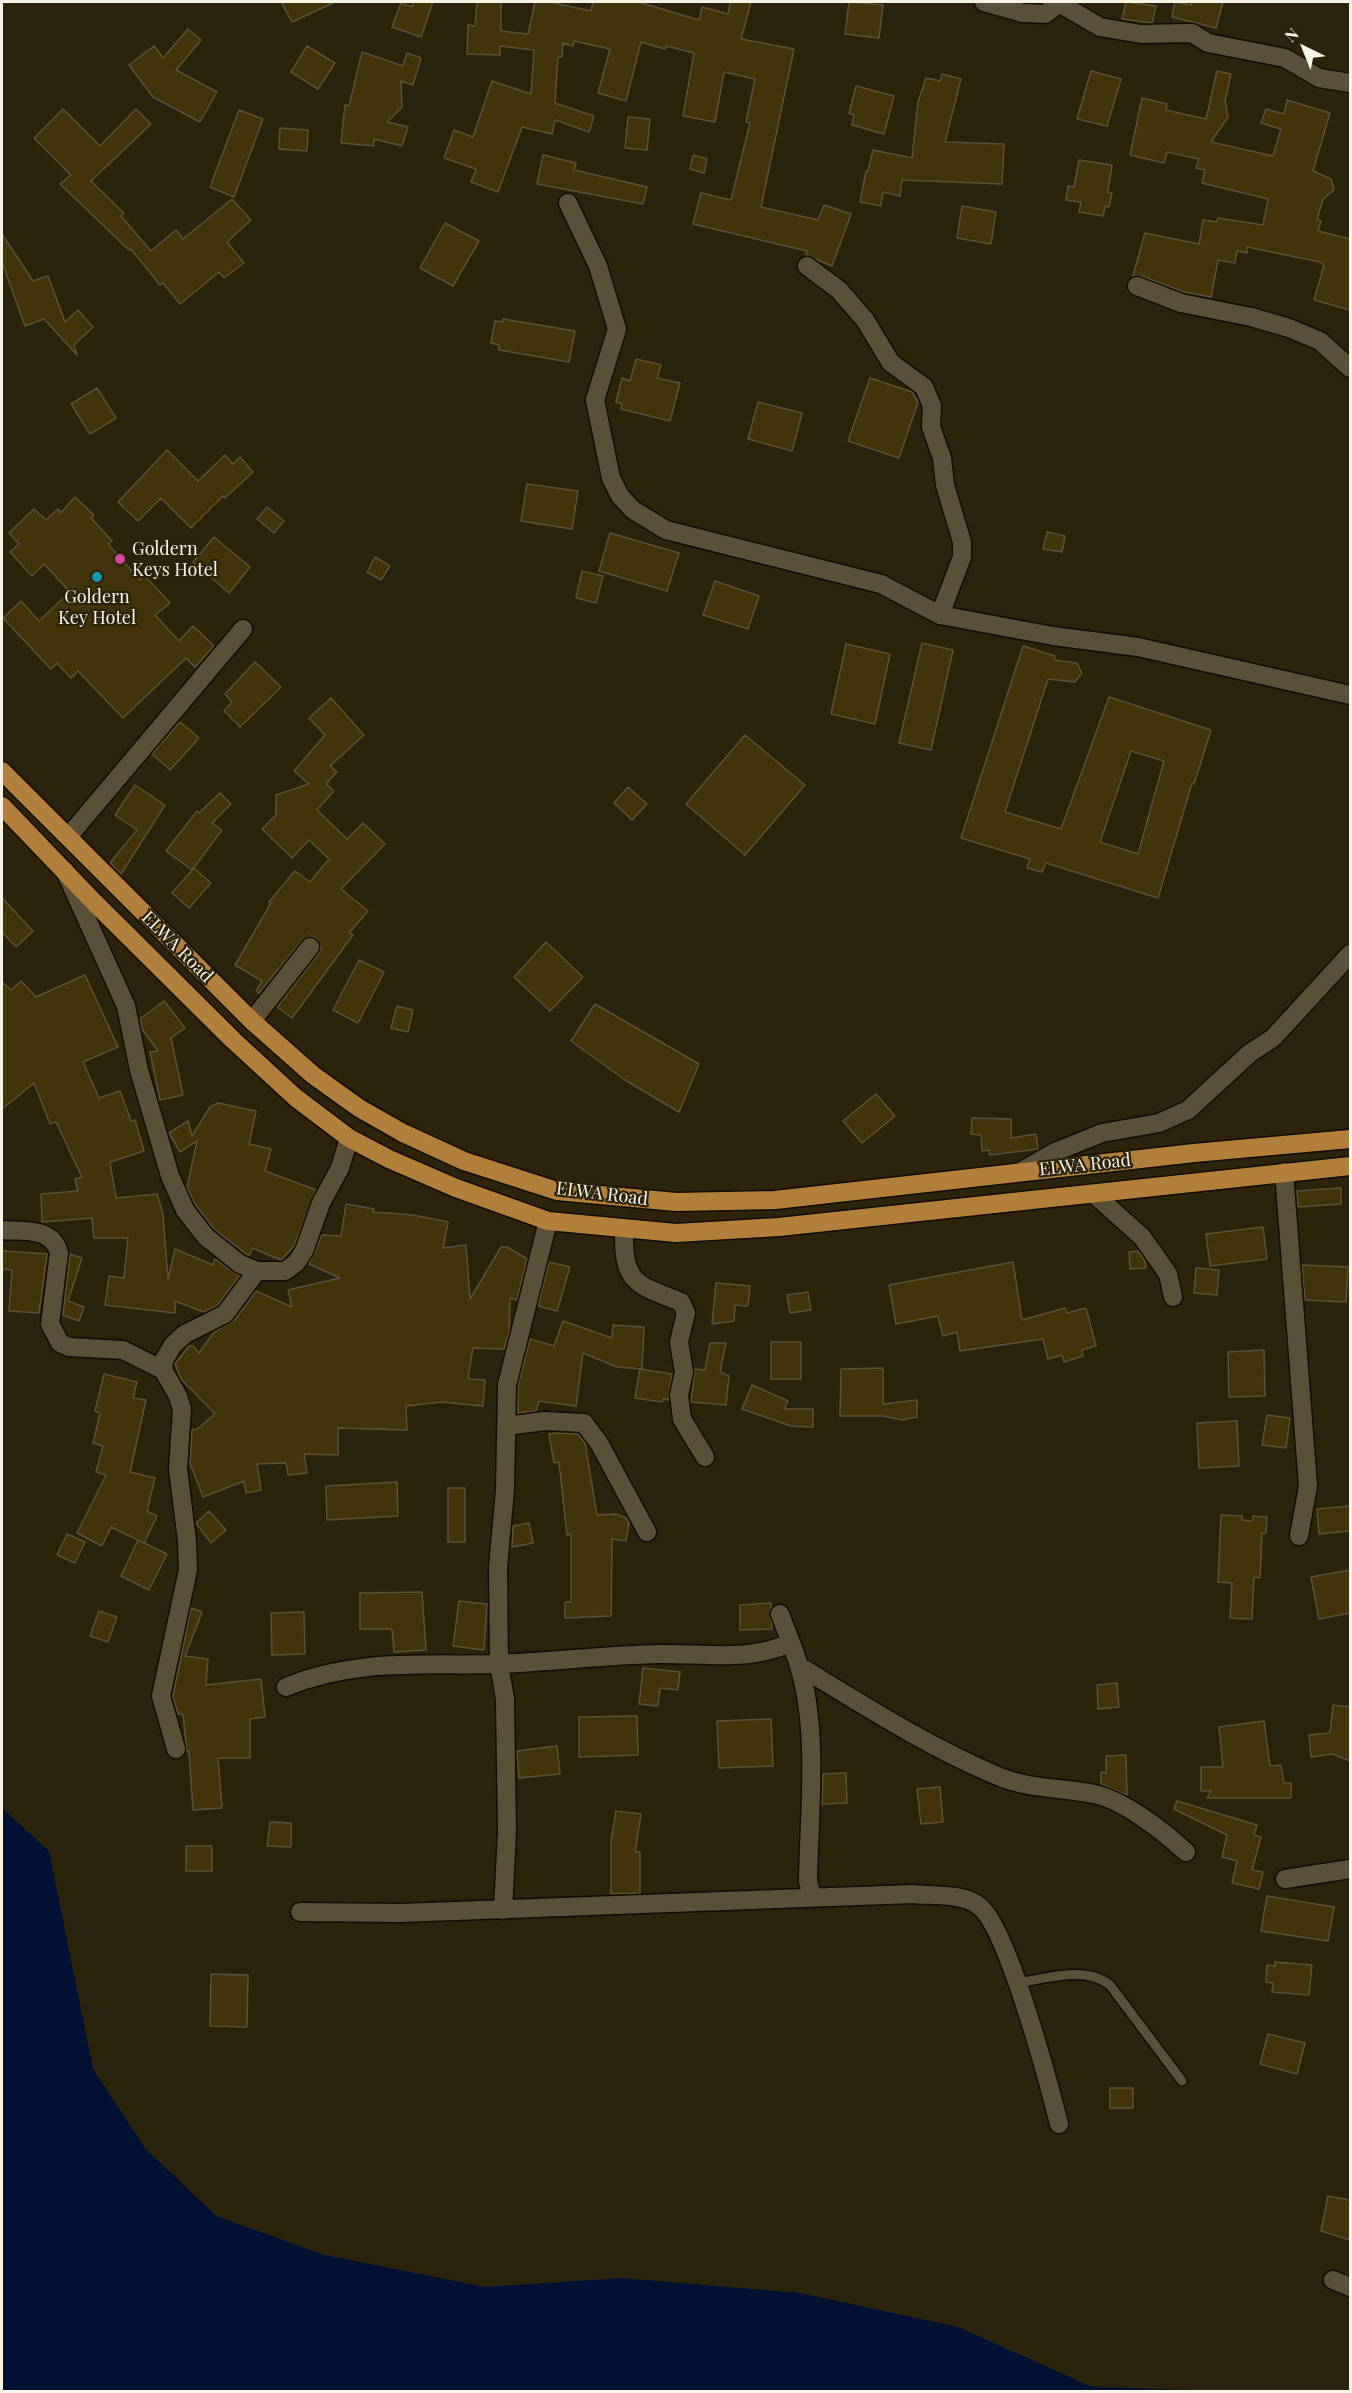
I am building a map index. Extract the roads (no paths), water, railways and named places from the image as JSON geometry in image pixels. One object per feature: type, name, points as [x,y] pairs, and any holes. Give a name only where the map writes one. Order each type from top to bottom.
[{"type":"main road","name":"ELWA Road","points":[[2,771],[252,1021],[313,1075],[359,1108],[403,1134],[464,1161],[557,1191],[676,1202],[775,1200],[1020,1172],[1350,1139]]},
{"type":"main road","name":"ELWA Road","points":[[2,806],[241,1048],[296,1098],[349,1138],[389,1160],[456,1188],[548,1221],[624,1230],[676,1233],[779,1227],[1350,1166]]},
{"type":"street","points":[[984,2],[1023,14],[1045,14],[1060,2],[1100,27],[1141,34],[1192,33],[1208,43],[1286,58],[1319,78],[1350,83]]},
{"type":"street","points":[[568,203],[598,266],[617,329],[595,400],[611,478],[620,496],[633,510],[666,530],[881,584],[940,615],[1053,636],[1138,647],[1350,695]]},
{"type":"street","points":[[807,266],[839,290],[865,320],[891,363],[924,387],[932,406],[931,427],[942,458],[945,485],[962,542],[962,557],[940,615]]},
{"type":"street","points":[[1137,286],[1182,303],[1251,317],[1289,328],[1320,341],[1350,368]]},
{"type":"street","points":[[68,837],[243,629]]},
{"type":"street","points":[[64,871],[126,1006],[138,1070],[170,1176],[185,1210],[206,1237],[240,1264],[257,1271],[285,1271],[296,1263],[304,1251],[321,1203],[340,1168],[349,1138]]},
{"type":"street","points":[[252,1021],[310,947]]},
{"type":"street","points":[[1020,1172],[1055,1152],[1102,1133],[1159,1123],[1188,1110],[1250,1053],[1273,1038],[1350,954]]},
{"type":"street","points":[[1284,1172],[1308,1486],[1299,1536]]},
{"type":"street","points":[[1094,1194],[1142,1237],[1168,1274],[1173,1297]]},
{"type":"street","points":[[503,1910],[507,1831],[506,1737],[499,1664],[498,1568],[507,1426],[507,1385],[548,1221]]},
{"type":"street","points":[[2,1230],[30,1230],[43,1234],[57,1245],[59,1253],[50,1324],[60,1343],[69,1347],[123,1350],[163,1370],[178,1396],[182,1409],[178,1469],[188,1541],[188,1570],[161,1696],[176,1749]]},
{"type":"street","points":[[624,1230],[623,1260],[636,1282],[681,1302],[686,1312],[679,1342],[684,1372],[679,1395],[682,1419],[705,1457]]},
{"type":"street","points":[[163,1370],[164,1360],[173,1345],[185,1335],[225,1314],[257,1271]]},
{"type":"street","points":[[507,1426],[544,1421],[584,1423],[599,1443],[646,1532]]},
{"type":"street","points":[[780,1614],[799,1666],[811,1763],[808,1881],[812,1897]]},
{"type":"street","points":[[286,1687],[315,1675],[356,1666],[499,1664],[609,1655],[730,1657],[775,1650],[790,1643]]},
{"type":"street","points":[[799,1666],[940,1747],[1000,1777],[1031,1787],[1095,1794],[1163,1831],[1186,1852]]},
{"type":"street","points":[[1286,1879],[1350,1869]]},
{"type":"street","points":[[300,1912],[401,1913],[912,1894],[968,1900],[980,1906],[991,1918],[1002,1939],[1046,2072],[1059,2124]]},
{"type":"street","points":[[1333,2280],[1350,2286]]},
{"type":"lane","points":[[1016,1983],[1086,1974],[1100,1977],[1110,1985],[1182,2081]]},
{"type":"water","points":[[2,1808],[49,1851],[93,2069],[145,2148],[216,2216],[324,2255],[485,2287],[622,2278],[800,2293],[958,2327],[1092,2387],[1227,2391],[2,2391]]},
{"type":"place","name":"Goldern Keys Hotel","points":[[120,559]]},
{"type":"place","name":"Goldern Key Hotel","points":[[97,577]]}]
